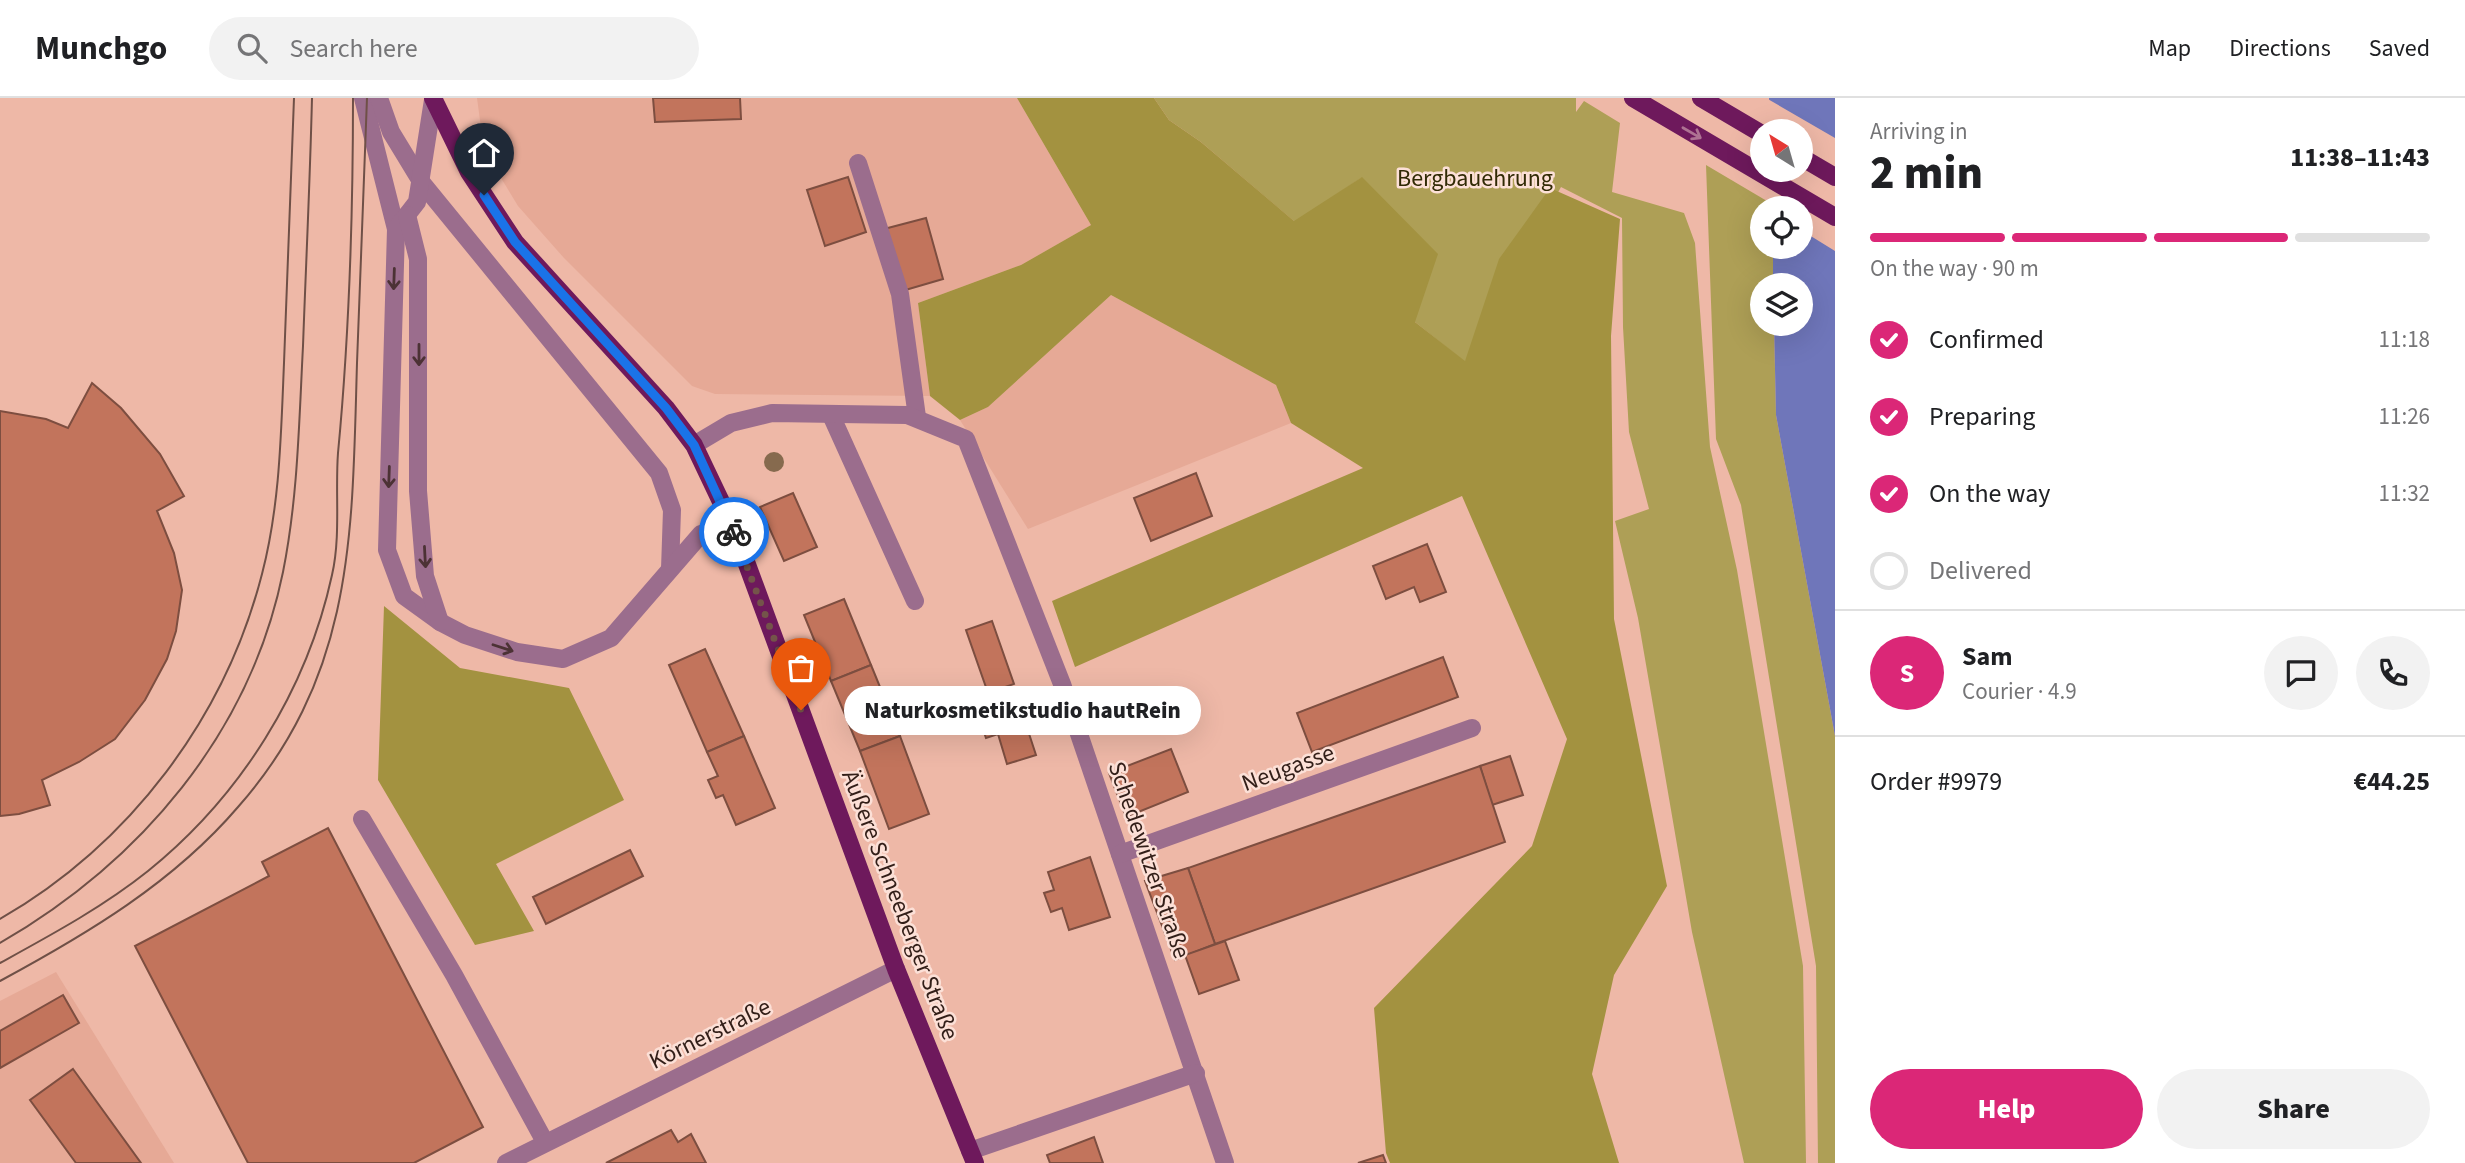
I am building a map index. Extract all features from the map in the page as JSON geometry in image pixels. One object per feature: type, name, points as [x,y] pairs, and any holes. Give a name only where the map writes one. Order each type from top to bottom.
[{"type":"main road","points":[[1633,98],[1835,217]]},
{"type":"main road","points":[[1701,98],[1750,127]]},
{"type":"main road","name":"Äußere Schneeberger Straße","points":[[433,99],[469,172],[515,242],[666,408],[694,445],[734,529],[896,969],[973,1157]]},
{"type":"main road","points":[[1813,164],[1835,177]]},
{"type":"street","points":[[363,98],[396,229],[387,550],[404,596],[440,622],[466,635],[517,652],[563,659],[611,638],[701,534],[734,529]]},
{"type":"street","points":[[379,98],[391,132],[422,183],[659,473],[672,510],[670,569]]},
{"type":"street","points":[[396,229],[417,202],[433,99]]},
{"type":"street","points":[[858,163],[900,294],[917,417]]},
{"type":"street","points":[[407,215],[418,259],[418,491],[425,576],[440,622]]},
{"type":"street","name":"Schedewitzer Straße","points":[[694,445],[731,424],[772,413],[917,417],[966,439],[1062,684],[1225,1163]]},
{"type":"street","points":[[831,415],[915,601]]},
{"type":"street","name":"Neugasse","points":[[1120,854],[1472,728]]},
{"type":"street","points":[[362,819],[454,975],[545,1142]]},
{"type":"street","name":"Körnerstraße","points":[[506,1163],[896,969]]},
{"type":"street","points":[[973,1157],[1196,1073]]},
{"type":"shaded area","points":[[477,98],[1017,98],[1091,225],[1021,265],[918,303],[930,396],[715,394],[692,386],[564,258],[518,206],[484,150]]},
{"type":"shaded area","points":[[1017,98],[1154,98],[1169,120],[1201,142],[1294,221],[1362,177],[1438,254],[1415,322],[1465,361],[1499,259],[1550,188],[1620,219],[1611,336],[1614,619],[1667,886],[1614,975],[1592,1074],[1619,1163],[1390,1163],[1386,1153],[1374,1008],[1532,846],[1567,739],[1462,496],[1075,667],[1052,601],[1363,468],[1291,423],[1276,385],[1111,295],[988,407],[960,420],[930,396],[918,303],[1021,265],[1091,225]]},
{"type":"shaded area","points":[[1111,295],[1276,385],[1291,423],[1028,529],[960,420],[988,407]]},
{"type":"shaded area","points":[[384,606],[460,668],[569,688],[624,800],[496,864],[534,931],[475,945],[378,780]]},
{"type":"shaded area","points":[[56,972],[174,1163],[0,1163],[0,1001]]},
{"type":"green space","name":"Bergbauehrung","points":[[1154,98],[1576,98],[1576,112],[1584,101],[1620,123],[1612,192],[1684,213],[1695,243],[1710,447],[1737,570],[1803,966],[1806,1163],[1744,1163],[1692,932],[1638,618],[1615,521],[1649,509],[1629,432],[1623,327],[1622,218],[1561,187],[1465,362],[1415,322],[1361,178],[1295,222],[1201,142],[1169,120]]},
{"type":"green space","points":[[1706,165],[1758,196],[1750,196],[1750,259],[1773,259],[1773,273],[1750,273],[1750,336],[1774,336],[1776,415],[1835,736],[1835,1163],[1818,1163],[1816,966],[1741,505],[1716,439]]},
{"type":"water","points":[[1769,98],[1835,98],[1835,736],[1776,415],[1774,336],[1813,336],[1813,273],[1773,273],[1773,259],[1813,259],[1813,196],[1801,196],[1801,182],[1813,182],[1813,119],[1770,119]]},
{"type":"pier","points":[[1766,98],[1802,119],[1767,119]]},
{"type":"pier","points":[[1813,125],[1835,138],[1835,251],[1813,237],[1813,196],[1768,196],[1767,182],[1813,182]]},
{"type":"building","points":[[653,98],[740,98],[741,119],[655,122]]},
{"type":"building","points":[[848,177],[866,232],[825,246],[807,190]]},
{"type":"building","points":[[926,218],[943,279],[902,291],[884,229]]},
{"type":"building","points":[[92,383],[121,408],[160,454],[184,496],[157,511],[174,553],[182,590],[176,631],[167,659],[145,700],[115,739],[79,762],[42,780],[50,805],[19,814],[0,816],[0,411],[46,419],[68,428]]},
{"type":"building","points":[[1196,473],[1212,516],[1151,541],[1134,498]]},
{"type":"building","points":[[793,493],[817,547],[784,561],[760,507]]},
{"type":"building","points":[[1427,544],[1446,592],[1420,602],[1414,587],[1386,599],[1373,566]]},
{"type":"building","points":[[844,599],[871,665],[831,681],[804,615]]},
{"type":"building","points":[[992,621],[1014,684],[988,693],[966,630]]},
{"type":"building","points":[[705,649],[744,736],[707,752],[669,665]]},
{"type":"building","points":[[1443,657],[1458,697],[1312,752],[1297,713]]},
{"type":"building","points":[[871,665],[900,736],[860,751],[831,681]]},
{"type":"building","points":[[1016,694],[1036,755],[1007,764],[998,734],[986,738],[978,715],[992,710],[989,703]]},
{"type":"building","points":[[744,736],[775,808],[736,825],[723,795],[716,798],[708,780],[718,776],[707,752]]},
{"type":"building","points":[[900,736],[929,814],[889,829],[860,751]]},
{"type":"building","points":[[1171,749],[1188,792],[1126,817],[1109,773]]},
{"type":"building","points":[[1510,756],[1523,795],[1492,805],[1480,766]]},
{"type":"building","points":[[1480,766],[1505,842],[1215,944],[1188,868]]},
{"type":"building","points":[[328,828],[483,1127],[414,1163],[248,1163],[135,946],[269,876],[262,862]]},
{"type":"building","points":[[630,850],[643,876],[546,924],[533,897]]},
{"type":"building","points":[[1090,857],[1110,917],[1069,930],[1062,908],[1051,912],[1044,893],[1054,890],[1048,872]]},
{"type":"building","points":[[1188,868],[1215,944],[1175,960],[1145,881]]},
{"type":"building","points":[[1225,941],[1239,980],[1199,994],[1185,955]]},
{"type":"building","points":[[63,995],[79,1023],[0,1068],[0,1031]]},
{"type":"building","points":[[73,1069],[141,1163],[76,1163],[30,1100]]},
{"type":"building","points":[[671,1130],[678,1142],[691,1134],[706,1163],[606,1163]]},
{"type":"building","points":[[1094,1137],[1103,1163],[1050,1163],[1047,1155]]},
{"type":"building","points":[[1383,1155],[1386,1163],[1358,1163]]},
{"type":"tram line","points":[[0,919],[47,889],[91,854],[130,815],[166,772],[197,727],[224,678],[245,627],[268,548],[279,469],[294,98]]},
{"type":"tram line","points":[[0,943],[99,874],[142,833],[182,788],[216,739],[245,687],[267,631],[283,572],[295,488],[312,98]]},
{"type":"tram line","points":[[0,963],[113,897],[182,841],[240,775],[266,738],[306,659],[321,618],[335,560],[337,468],[350,276],[353,98]]},
{"type":"tram line","points":[[0,981],[65,945],[127,905],[186,860],[238,807],[277,756],[306,705],[326,652],[340,597],[348,542],[353,484],[367,98]]},
{"type":"way so far","points":[[734,532],[801,710]]},
{"type":"place","name":"Naturkosmetikstudio hautRein","points":[[801,710]]},
{"type":"route","points":[[484,195],[515,242],[666,408],[694,445],[734,532]]}]
